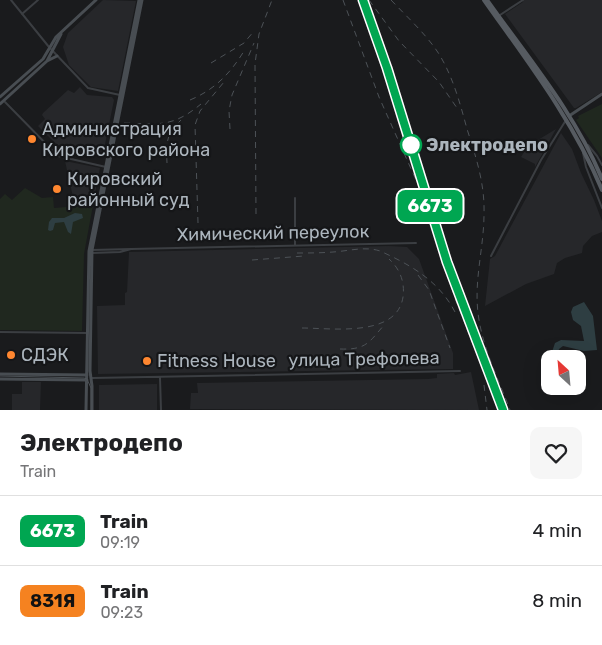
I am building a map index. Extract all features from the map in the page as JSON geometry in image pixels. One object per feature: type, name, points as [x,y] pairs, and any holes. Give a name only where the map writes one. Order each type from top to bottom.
[{"type":"main road","points":[[486,0],[568,117],[602,179]]},
{"type":"main road","points":[[486,0],[568,117]]},
{"type":"main road","points":[[590,157],[602,190]]},
{"type":"street","points":[[11,0],[56,56],[90,89],[121,96]]},
{"type":"street","points":[[22,14],[38,0]]},
{"type":"street","points":[[0,97],[44,59],[56,37],[96,0]]},
{"type":"street","points":[[86,410],[91,251],[140,0]]},
{"type":"street","points":[[499,16],[523,0]]},
{"type":"street","points":[[47,61],[64,30]]},
{"type":"street","points":[[0,104],[47,61],[56,56]]},
{"type":"street","points":[[491,256],[541,160],[568,117],[602,94]]},
{"type":"street","points":[[4,100],[58,156],[107,167]]},
{"type":"street","points":[[582,142],[597,156],[602,166]]},
{"type":"street","points":[[582,142],[586,167],[602,208]]},
{"type":"street","points":[[295,198],[295,245]]},
{"type":"street","name":"Химический переулок","points":[[91,251],[120,252],[131,249],[416,243]]},
{"type":"street","points":[[0,332],[89,333]]},
{"type":"street","points":[[89,333],[92,410]]},
{"type":"street","name":"улица Трефолева","points":[[92,378],[460,371]]},
{"type":"street","points":[[0,374],[87,378]]},
{"type":"street","points":[[0,378],[92,378]]},
{"type":"street","points":[[160,378],[160,410]]},
{"type":"shaded area","points":[[103,0],[136,1],[118,91],[91,87],[69,65],[63,47],[68,33]]},
{"type":"shaded area","points":[[522,0],[602,0],[602,92],[574,108],[505,14],[523,2]]},
{"type":"shaded area","points":[[80,87],[87,95],[112,97],[114,100],[103,154],[57,145],[38,126],[45,119],[42,115],[43,113],[68,90],[74,93]]},
{"type":"shaded area","points":[[602,104],[602,158],[576,120],[579,118],[578,116]]},
{"type":"shaded area","points":[[556,129],[535,167],[535,164],[521,157],[528,146]]},
{"type":"shaded area","points":[[561,133],[572,149],[594,200],[602,221],[602,232],[592,236],[583,246],[582,253],[565,258],[557,263],[554,274],[526,284],[485,306],[490,259],[495,256]]},
{"type":"shaded area","points":[[65,161],[100,168],[93,203],[75,206]]},
{"type":"shaded area","points":[[25,188],[42,198],[53,197],[54,208],[93,205],[84,254],[82,331],[0,330],[0,199],[5,194],[12,200]]},
{"type":"shaded area","points":[[75,213],[82,214],[83,218],[73,222],[71,234],[68,232],[64,222],[55,223],[53,230],[48,230],[49,222],[52,218],[64,218]]},
{"type":"shaded area","points":[[407,247],[419,259],[453,353],[453,369],[98,374],[97,306],[125,305],[129,252]]},
{"type":"shaded area","points":[[584,302],[593,316],[597,350],[586,351],[563,346],[559,350],[553,350],[555,343],[561,340],[584,341],[581,326],[573,320],[571,312],[573,307]]},
{"type":"shaded area","points":[[471,372],[479,410],[190,409],[191,393],[198,393],[197,383],[428,379],[437,378],[437,374],[454,373],[455,375]]},
{"type":"shaded area","points":[[22,382],[41,382],[40,410],[12,410],[12,394],[22,394]]},
{"type":"shaded area","points":[[157,384],[157,410],[99,410],[99,385]]},
{"type":"tram line","points":[[0,376],[87,379],[91,388],[91,410]]},
{"type":"railway","points":[[256,214],[255,64],[259,34],[272,0]]},
{"type":"railway","points":[[343,0],[379,97],[420,189],[456,301],[499,410]]},
{"type":"railway","points":[[363,0],[384,57],[418,169]]},
{"type":"railway","points":[[369,0],[399,41],[439,82],[457,108]]},
{"type":"railway","points":[[391,0],[428,40],[444,63],[456,90],[474,150],[484,203],[484,226],[477,288],[478,313],[483,338],[510,410]]},
{"type":"railway","points":[[211,63],[244,43],[254,31]]},
{"type":"railway","points":[[230,129],[229,111],[232,95],[254,43]]},
{"type":"railway","points":[[190,100],[207,91],[221,80],[244,51]]},
{"type":"railway","points":[[198,223],[195,125],[200,111],[224,82]]},
{"type":"railway","points":[[124,123],[165,123],[182,117],[201,104]]},
{"type":"railway","points":[[167,163],[168,139],[172,130],[181,120]]},
{"type":"railway","points":[[297,253],[363,249],[380,251],[403,262],[423,275],[441,291],[455,312]]},
{"type":"railway","points":[[252,260],[304,256]]},
{"type":"railway","points":[[302,328],[361,328],[376,325],[389,319],[398,310],[403,297],[401,276],[389,259]]},
{"type":"railway","points":[[418,275],[429,290],[450,348]]},
{"type":"railway","points":[[340,349],[356,348],[367,344],[385,324]]},
{"type":"railway","points":[[484,385],[487,410]]},
{"type":"train","name":"6673","points":[[363,0],[379,43],[447,262],[503,410]]},
{"type":"place","name":"Администрация Кировского района","points":[[32,139]]},
{"type":"place","name":"Электродепо","points":[[411,145]]},
{"type":"place","name":"Кировский районный суд","points":[[57,189]]},
{"type":"place","name":"СДЭК","points":[[11,355]]},
{"type":"place","name":"Fitness House","points":[[147,361]]}]
